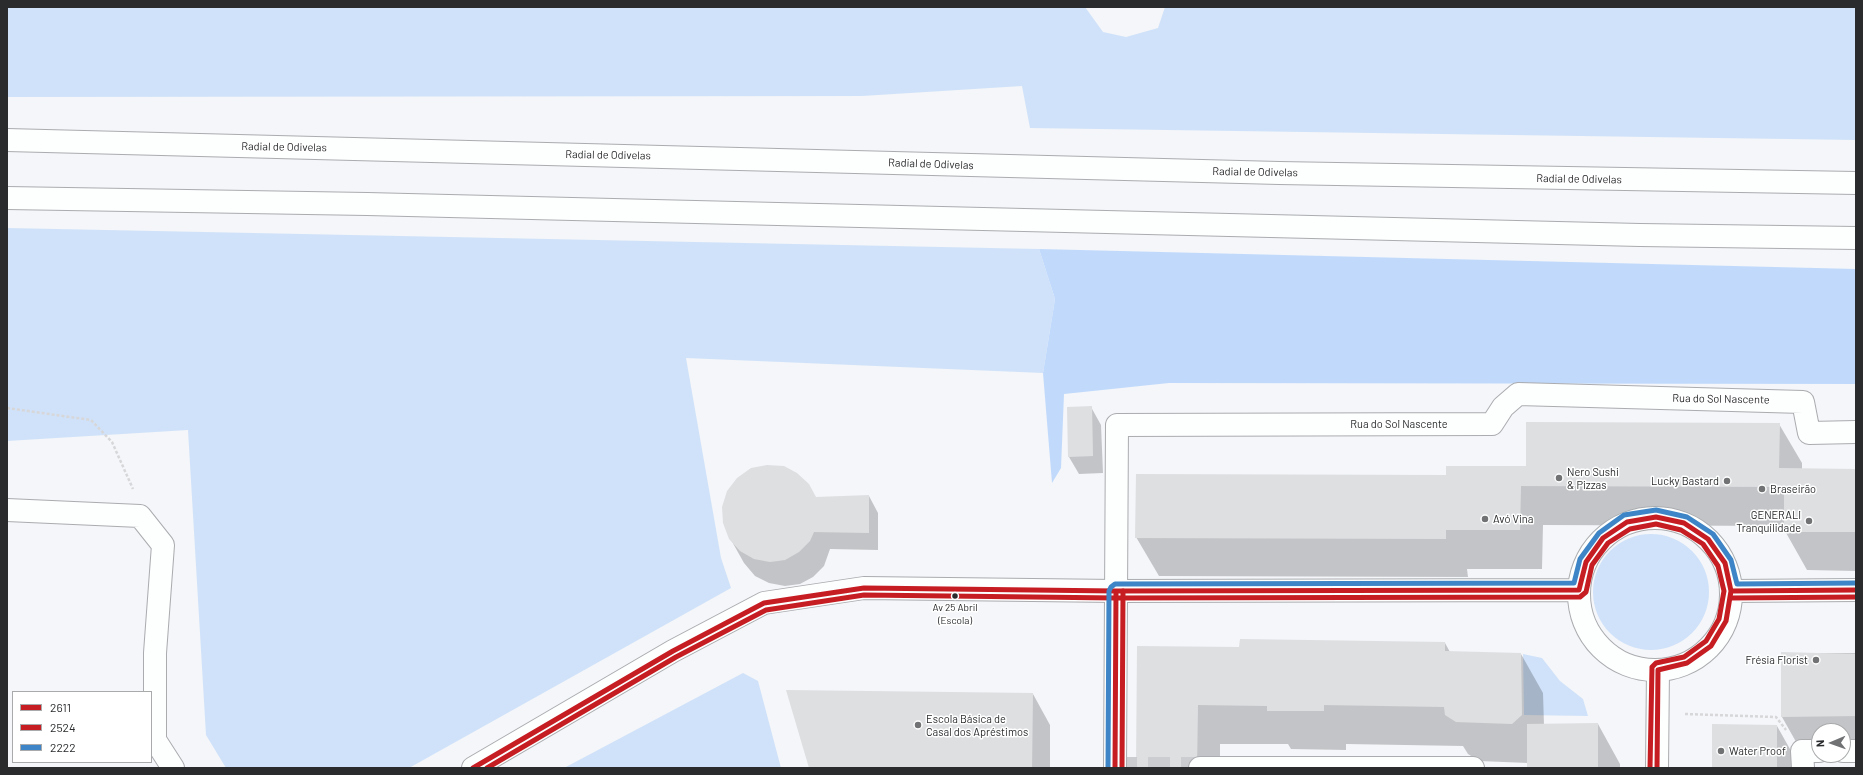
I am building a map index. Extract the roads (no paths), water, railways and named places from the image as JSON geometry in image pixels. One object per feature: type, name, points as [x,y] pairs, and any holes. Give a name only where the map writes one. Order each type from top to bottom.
[{"type":"main road","name":"Radial de Odivelas","points":[[7,140],[1279,173],[1856,183]]},
{"type":"main road","points":[[7,198],[367,204],[1640,235],[1856,238]]},
{"type":"main road","name":"Rua do Sol Nascente","points":[[1116,591],[1117,425],[1492,424],[1503,408],[1518,394],[1803,402],[1809,433],[1856,432]]},
{"type":"main road","points":[[7,510],[140,516],[163,545],[155,653],[156,740],[173,768]]},
{"type":"main road","points":[[1656,517],[1684,523],[1708,539],[1725,563],[1731,591],[1726,621],[1711,646],[1687,663],[1658,670],[1637,668],[1618,660],[1601,647],[1588,631],[1581,611],[1579,590],[1586,562],[1603,538],[1627,522],[1656,517]]},
{"type":"main road","points":[[473,768],[673,651],[764,603],[864,588],[1116,591],[1579,590]]},
{"type":"main road","points":[[1731,591],[1856,590]]},
{"type":"main road","points":[[1115,768],[1116,591]]},
{"type":"main road","points":[[1656,768],[1658,670]]},
{"type":"main road","points":[[1200,768],[1473,768]]},
{"type":"tunnel","points":[[1115,768],[1200,768]]},
{"type":"place","name":"Nero Sushi & Pizzas","points":[[1559,478]]},
{"type":"place","name":"Lucky Bastard","points":[[1727,481]]},
{"type":"place","name":"Braseirão","points":[[1762,489]]},
{"type":"place","name":"Avó Vina","points":[[1485,519]]},
{"type":"place","name":"GENERALI Tranquilidade","points":[[1809,521]]},
{"type":"place","name":"Av 25 Abril (Escola)","points":[[955,596]]},
{"type":"place","name":"Frésia Florist","points":[[1816,660]]},
{"type":"place","name":"Escola Básica de Casal dos Apréstimos","points":[[918,725]]},
{"type":"place","name":"Water Proof","points":[[1721,751]]}]
